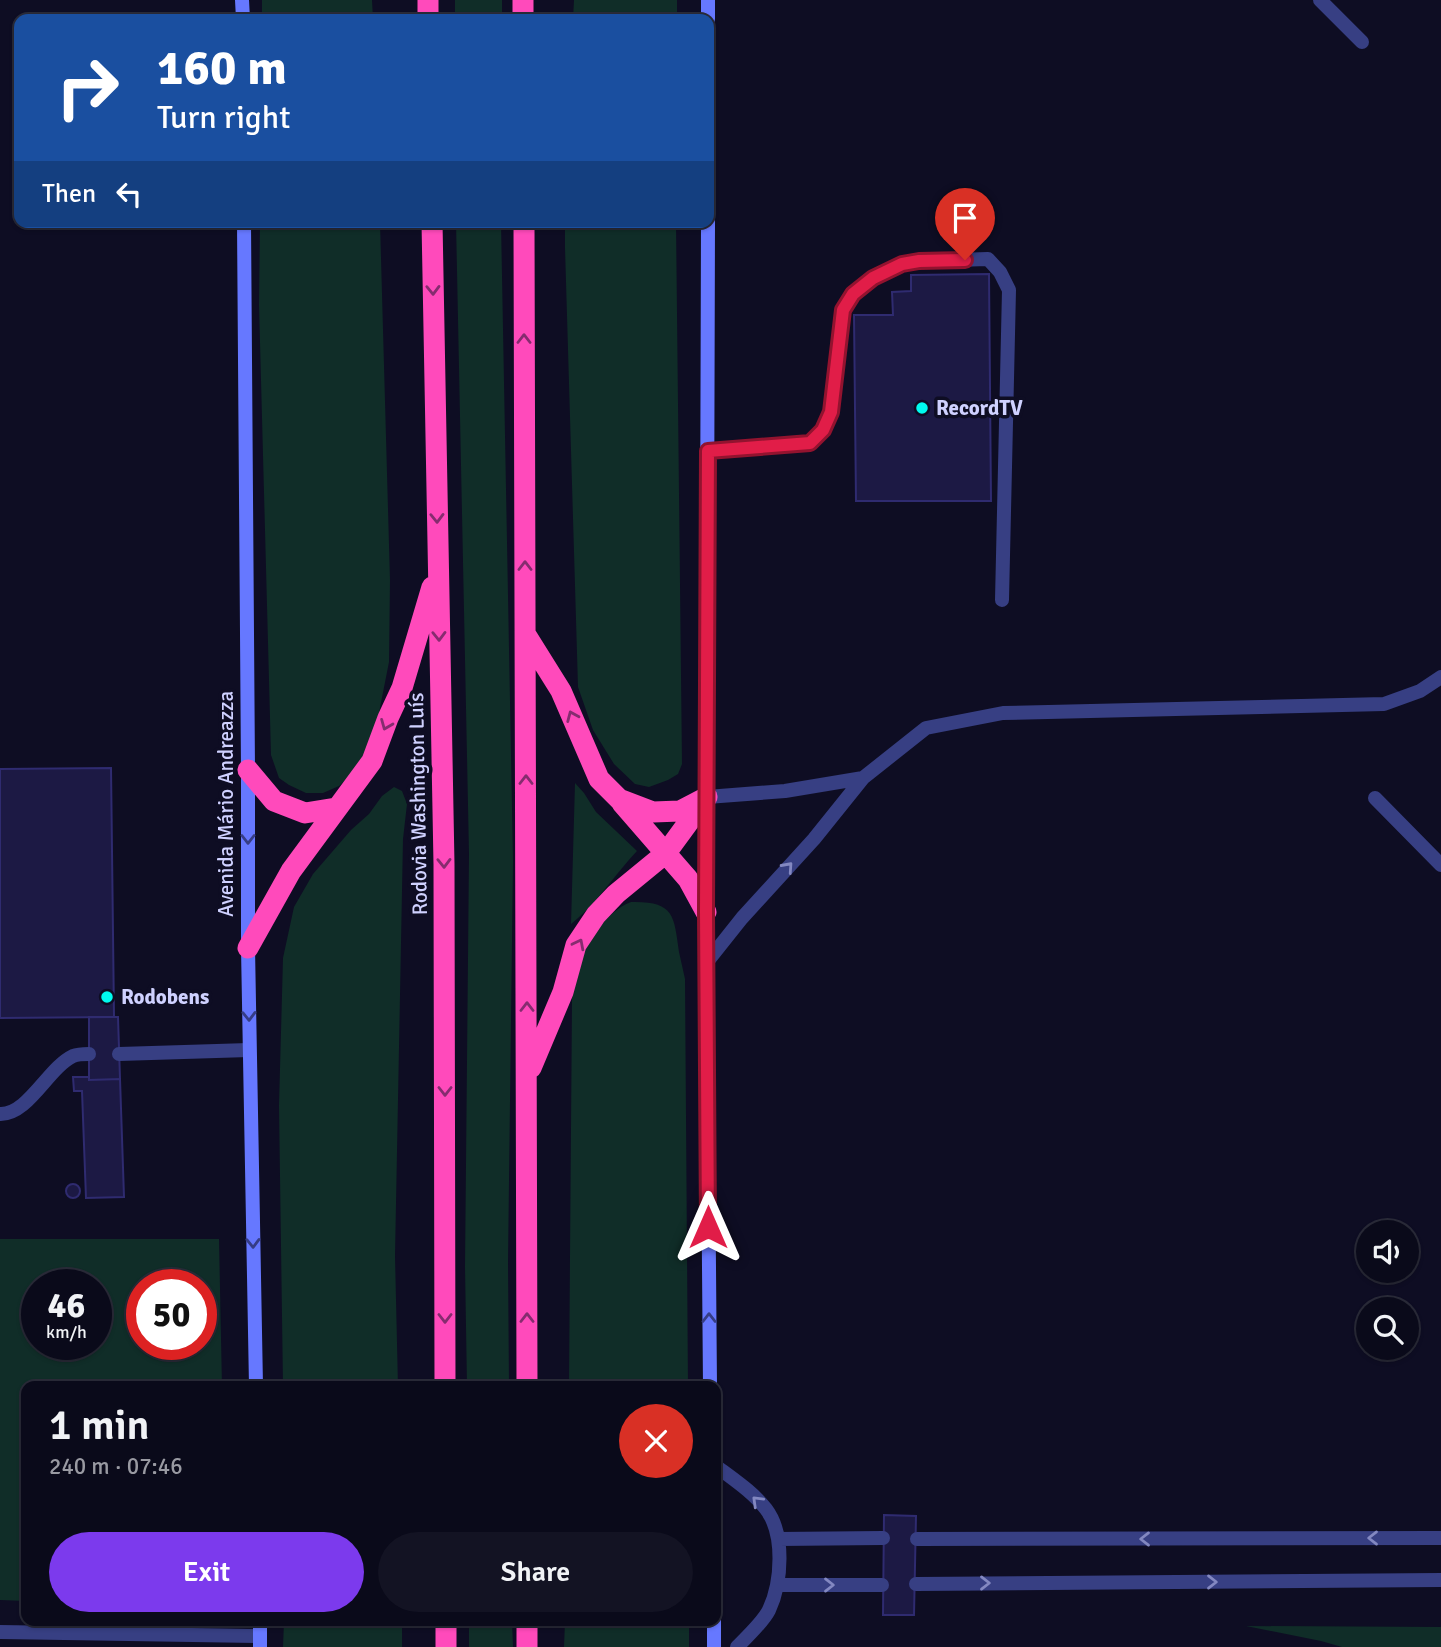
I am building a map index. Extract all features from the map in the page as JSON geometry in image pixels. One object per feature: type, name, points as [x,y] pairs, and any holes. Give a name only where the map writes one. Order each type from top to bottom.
[{"type":"highway","name":"Rodovia Washington Luís","points":[[432,228],[444,877],[446,1381]]},
{"type":"highway","points":[[524,228],[527,1381]]},
{"type":"highway","points":[[248,948],[291,872],[372,761],[402,688],[438,568]]},
{"type":"highway","points":[[526,635],[561,691],[599,779],[688,879],[706,912]]},
{"type":"highway","points":[[248,770],[274,801],[305,813],[337,808]]},
{"type":"highway","points":[[619,799],[653,812],[680,811],[707,797]]},
{"type":"highway","points":[[527,1076],[563,992],[576,945],[596,915],[616,894],[666,853],[707,797]]},
{"type":"highway","points":[[446,1626],[446,1647]]},
{"type":"highway","points":[[527,1626],[527,1647]]},
{"type":"main road","name":"Avenida Mário Andreazza","points":[[244,228],[249,1050],[256,1381]]},
{"type":"main road","points":[[708,228],[706,912],[709,1381]]},
{"type":"main road","points":[[714,1626],[714,1647]]},
{"type":"street","points":[[1320,0],[1362,42]]},
{"type":"street","points":[[708,451],[810,443],[823,430],[831,412],[843,310],[853,294],[873,278],[902,264],[988,259],[1000,272],[1009,290],[1002,600]]},
{"type":"street","points":[[707,962],[863,778],[926,728],[1003,713],[1384,704],[1420,691],[1441,677]]},
{"type":"street","points":[[707,797],[785,791],[863,778]]},
{"type":"street","points":[[1375,798],[1441,864]]},
{"type":"street","points":[[119,1054],[249,1050]]},
{"type":"street","points":[[0,1114],[7,1114],[31,1098],[56,1067],[75,1055],[89,1054]]},
{"type":"street","points":[[721,1470],[767,1510],[778,1539],[780,1559],[777,1585],[769,1611],[737,1647]]},
{"type":"street","points":[[778,1539],[883,1538]]},
{"type":"street","points":[[917,1539],[1441,1538]]},
{"type":"street","points":[[916,1584],[1441,1580]]},
{"type":"street","points":[[777,1585],[882,1585]]},
{"type":"street","points":[[0,1632],[260,1642]]},
{"type":"green space","points":[[262,0],[372,0],[373,14],[262,14]]},
{"type":"green space","points":[[455,0],[502,0],[502,14],[455,14]]},
{"type":"green space","points":[[574,0],[677,0],[677,14],[573,14]]},
{"type":"green space","points":[[260,228],[380,228],[390,580],[389,662],[375,733],[359,767],[339,786],[323,793],[306,793],[279,778],[271,755],[259,305]]},
{"type":"green space","points":[[456,228],[501,228],[513,861],[509,1381],[467,1381],[465,1267],[469,854]]},
{"type":"green space","points":[[565,228],[676,228],[682,764],[678,774],[649,787],[635,784],[614,764],[593,730],[578,687]]},
{"type":"green space","points":[[575,783],[596,812],[637,851],[589,908],[571,924]]},
{"type":"green space","points":[[394,787],[402,791],[407,804],[403,839],[395,1256],[398,1381],[283,1381],[279,1106],[283,958],[294,907],[313,874],[351,830],[369,814],[382,796]]},
{"type":"green space","points":[[631,902],[645,902],[656,904],[669,913],[675,928],[685,979],[688,1381],[569,1381],[573,979],[589,941],[604,922]]},
{"type":"green space","points":[[0,1239],[219,1239],[222,1381],[21,1381],[21,1601],[0,1600]]},
{"type":"green space","points":[[284,1626],[402,1626],[402,1647],[283,1647]]},
{"type":"green space","points":[[469,1626],[512,1626],[513,1647],[469,1647]]},
{"type":"green space","points":[[565,1626],[689,1626],[689,1647],[564,1647]]},
{"type":"green space","points":[[1246,1626],[1441,1627],[1441,1647],[1342,1647]]},
{"type":"building","name":"RecordTV","points":[[989,274],[991,501],[856,501],[854,315],[893,315],[892,292],[911,291],[911,275]]},
{"type":"building","points":[[111,768],[114,1017],[0,1018],[0,769]]},
{"type":"building","points":[[89,1017],[118,1017],[120,1079],[89,1080]]},
{"type":"building","points":[[73,1077],[89,1077],[89,1080],[120,1079],[124,1197],[86,1198],[82,1091],[74,1091]]},
{"type":"building","points":[[73,1184],[78,1186],[78,1196],[73,1198],[68,1196],[66,1191],[68,1186]]},
{"type":"building","points":[[884,1515],[916,1516],[914,1615],[883,1615]]},
{"type":"place","name":"RecordTV","points":[[922,408]]},
{"type":"place","name":"Rodobens","points":[[107,997]]},
{"type":"route","points":[[708,1227],[708,451],[810,443],[823,430],[831,412],[843,310],[853,294],[873,278],[902,264],[965,260]]}]
